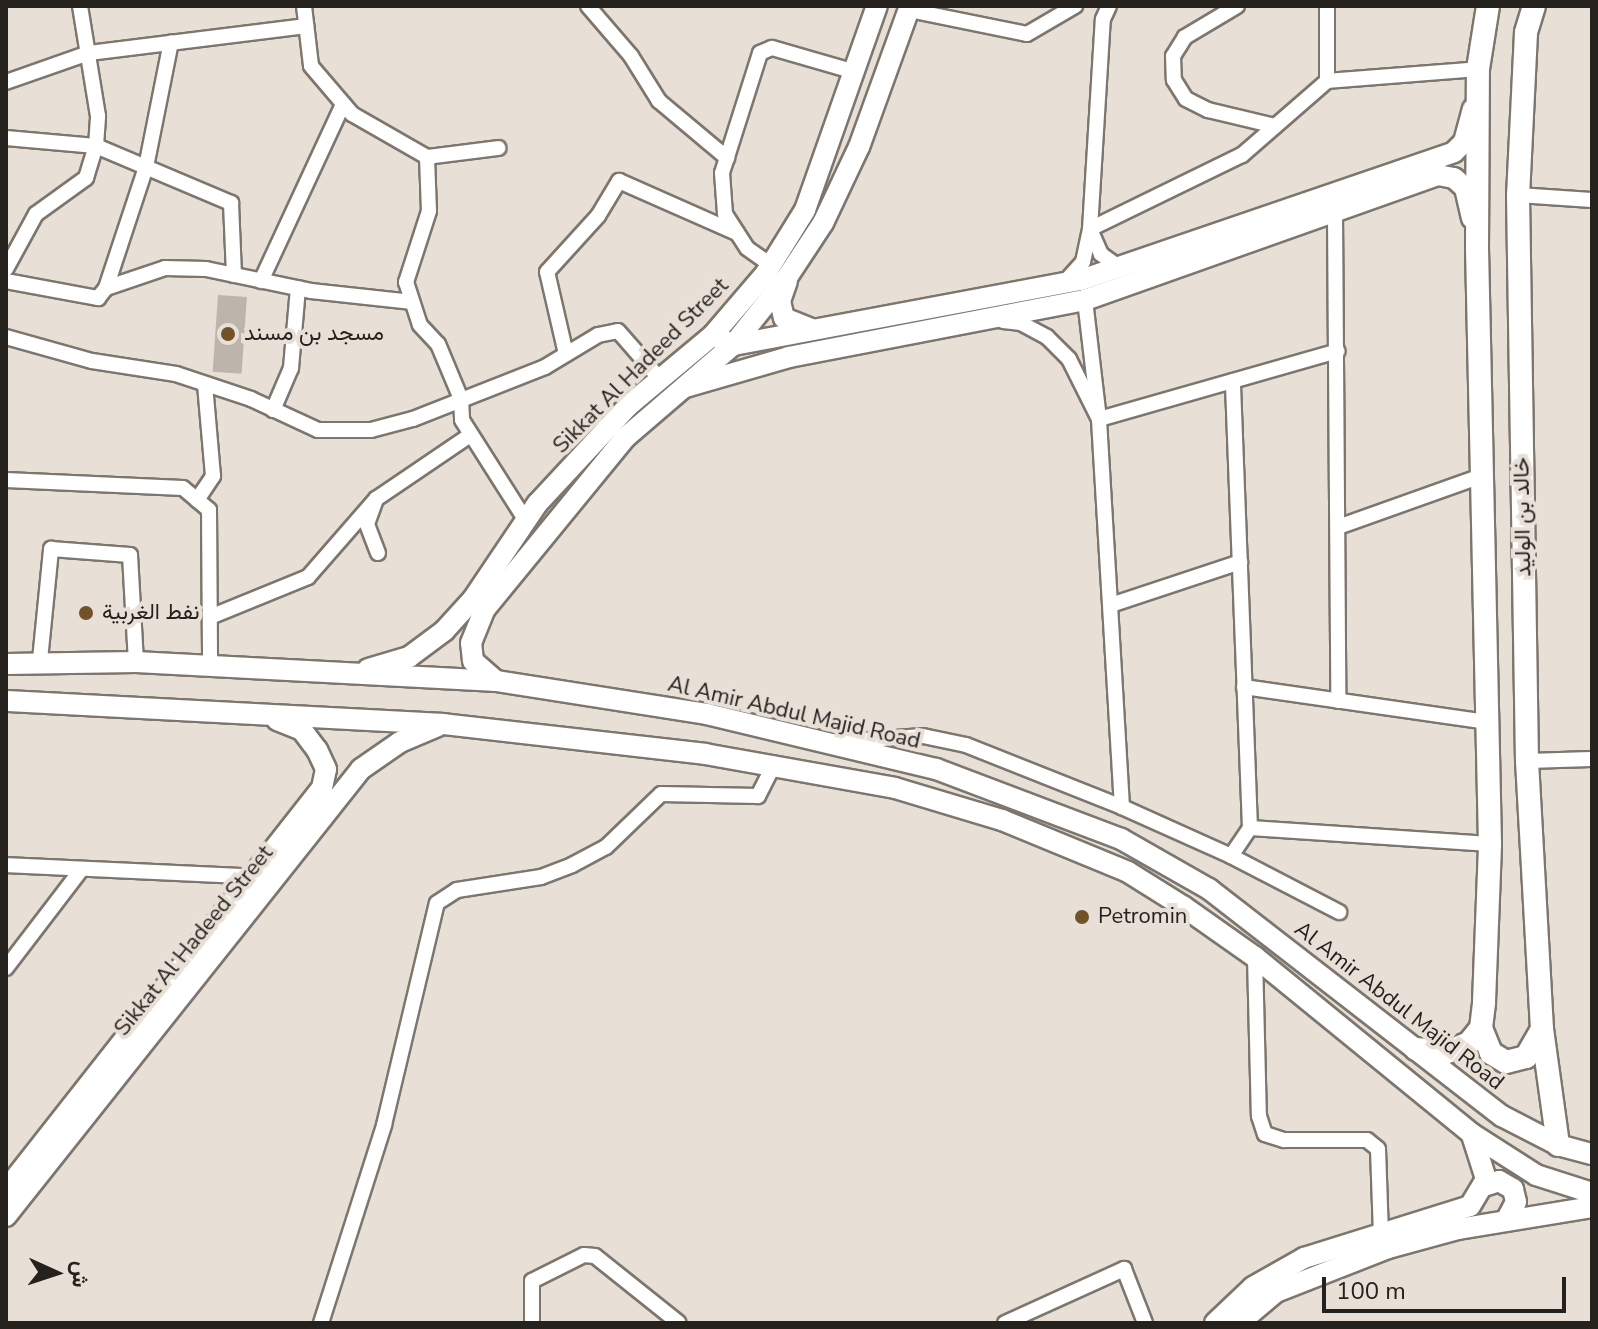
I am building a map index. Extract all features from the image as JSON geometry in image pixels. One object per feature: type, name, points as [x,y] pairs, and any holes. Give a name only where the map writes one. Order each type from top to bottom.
[{"type":"main road","name":"Sikkat Al Hadeed Street","points":[[496,681],[473,661],[471,643],[485,609],[626,437],[733,345],[780,271],[805,210],[877,6]]},
{"type":"main road","name":"خالد بن الوليد","points":[[1481,1028],[1490,844],[1477,248],[1478,69],[1488,6]]},
{"type":"main road","name":"خالد بن الوليد","points":[[1534,6],[1526,33],[1518,195],[1527,761],[1542,1029],[1558,1145]]},
{"type":"main road","name":"Sikkat Al Hadeed Street","points":[[339,674],[409,657],[444,631],[473,599],[526,521],[628,406],[713,335],[780,271],[823,223],[859,147],[910,8]]},
{"type":"main road","points":[[713,335],[733,345],[1064,283],[1120,268],[1454,152],[1472,121],[1478,69]]},
{"type":"main road","points":[[685,387],[789,357],[1085,300],[1335,215],[1438,175],[1454,178],[1465,188],[1477,248]]},
{"type":"main road","points":[[780,271],[780,301],[784,318],[794,326],[818,330]]},
{"type":"main road","points":[[6,656],[40,660],[136,662]]},
{"type":"main road","name":"Al Amir Abdul Majid Road","points":[[6,664],[136,662],[496,681],[707,714],[837,742],[949,774],[1121,839],[1209,889],[1502,1116],[1558,1145],[1592,1154]]},
{"type":"main road","points":[[6,701],[133,712]]},
{"type":"main road","points":[[6,712],[258,713],[443,724],[774,764],[895,788],[1065,845],[1128,872],[1255,957],[1472,1134],[1536,1175],[1592,1193]]},
{"type":"main road","name":"Sikkat Al Hadeed Street","points":[[6,1190],[256,877],[322,788],[326,769],[302,730],[258,713]]},
{"type":"main road","name":"Sikkat Al Hadeed Street","points":[[6,1216],[361,769],[400,742],[443,724]]},
{"type":"main road","points":[[1416,1049],[1459,1049],[1481,1028],[1491,1053],[1506,1062],[1526,1057],[1542,1029]]},
{"type":"main road","points":[[1472,1134],[1486,1168],[1484,1186]]},
{"type":"main road","points":[[1215,1323],[1272,1273],[1381,1233],[1463,1210],[1484,1186],[1499,1181],[1513,1189],[1516,1202],[1506,1221]]},
{"type":"main road","points":[[1239,1323],[1276,1292],[1310,1275],[1388,1248],[1506,1221],[1592,1207]]},
{"type":"street","points":[[6,269],[36,214],[86,178],[96,146],[98,116],[80,6]]},
{"type":"street","points":[[304,6],[311,66],[343,104],[427,157],[498,148]]},
{"type":"street","points":[[588,6],[631,56],[659,101],[727,158]]},
{"type":"street","points":[[910,8],[1027,34],[1075,6]]},
{"type":"street","points":[[1064,283],[1083,262],[1090,229],[1103,19],[1109,6]]},
{"type":"street","points":[[1237,6],[1185,37],[1173,56],[1174,80],[1186,99],[1208,110],[1275,126]]},
{"type":"street","points":[[1327,6],[1327,81]]},
{"type":"street","points":[[6,82],[89,53],[306,26]]},
{"type":"street","points":[[6,281],[98,298],[106,288],[146,167],[171,42]]},
{"type":"street","points":[[780,271],[747,248],[725,214],[722,173],[760,53],[772,48],[855,72]]},
{"type":"street","points":[[1090,229],[1242,155],[1327,81],[1478,69]]},
{"type":"street","points":[[261,281],[343,104]]},
{"type":"street","points":[[6,138],[96,146],[231,203],[234,275]]},
{"type":"street","points":[[427,157],[429,211],[406,282],[412,302],[461,399],[462,420],[526,521]]},
{"type":"street","points":[[566,354],[547,272],[598,216],[619,181],[737,233]]},
{"type":"street","points":[[1518,195],[1592,200]]},
{"type":"street","points":[[1335,215],[1338,701]]},
{"type":"street","points":[[1090,229],[1101,254],[1120,268]]},
{"type":"street","points":[[106,288],[165,268],[234,275],[298,288],[412,302]]},
{"type":"street","points":[[273,410],[291,368],[298,288]]},
{"type":"street","points":[[1085,300],[1099,419],[1114,604],[1122,807]]},
{"type":"street","points":[[986,319],[1021,323],[1047,337],[1069,359],[1099,419]]},
{"type":"street","points":[[6,337],[205,384],[318,430],[371,430],[461,399],[566,354],[598,335],[618,331],[660,379]]},
{"type":"street","points":[[1099,419],[1337,351]]},
{"type":"street","points":[[1231,856],[1250,828],[1233,381]]},
{"type":"street","points":[[197,500],[213,476],[205,384]]},
{"type":"street","points":[[210,617],[308,577],[376,499],[470,435]]},
{"type":"street","points":[[1338,527],[1481,476]]},
{"type":"street","points":[[6,480],[183,488],[209,510],[210,667]]},
{"type":"street","points":[[376,499],[367,524],[378,553]]},
{"type":"street","points":[[40,660],[51,549],[130,555],[136,662]]},
{"type":"street","points":[[1114,604],[1240,562]]},
{"type":"street","points":[[1244,687],[1486,722]]},
{"type":"street","points":[[837,742],[923,736],[966,745],[1122,807],[1231,856],[1339,912]]},
{"type":"street","points":[[1527,761],[1592,759]]},
{"type":"street","points":[[321,1323],[368,1182],[437,903],[457,890],[541,877],[572,865],[606,847],[661,794],[758,796],[774,764]]},
{"type":"street","points":[[1250,828],[1490,844]]},
{"type":"street","points":[[6,865],[256,877]]},
{"type":"street","points":[[6,968],[81,870]]},
{"type":"street","points":[[1255,957],[1259,1116],[1265,1134],[1284,1140],[1367,1140],[1378,1149],[1381,1233]]},
{"type":"street","points":[[532,1323],[529,1290],[538,1274],[590,1255],[679,1323]]},
{"type":"street","points":[[1005,1323],[1124,1269],[1145,1323]]},
{"type":"building","name":"مسجد بن مسند","points":[[218,295],[247,297],[242,374],[213,372]]},
{"type":"place","name":"مسجد بن مسند","points":[[228,334]]},
{"type":"place","name":"نفط الغربية","points":[[86,613]]},
{"type":"place","name":"Petromin","points":[[1082,917]]}]
